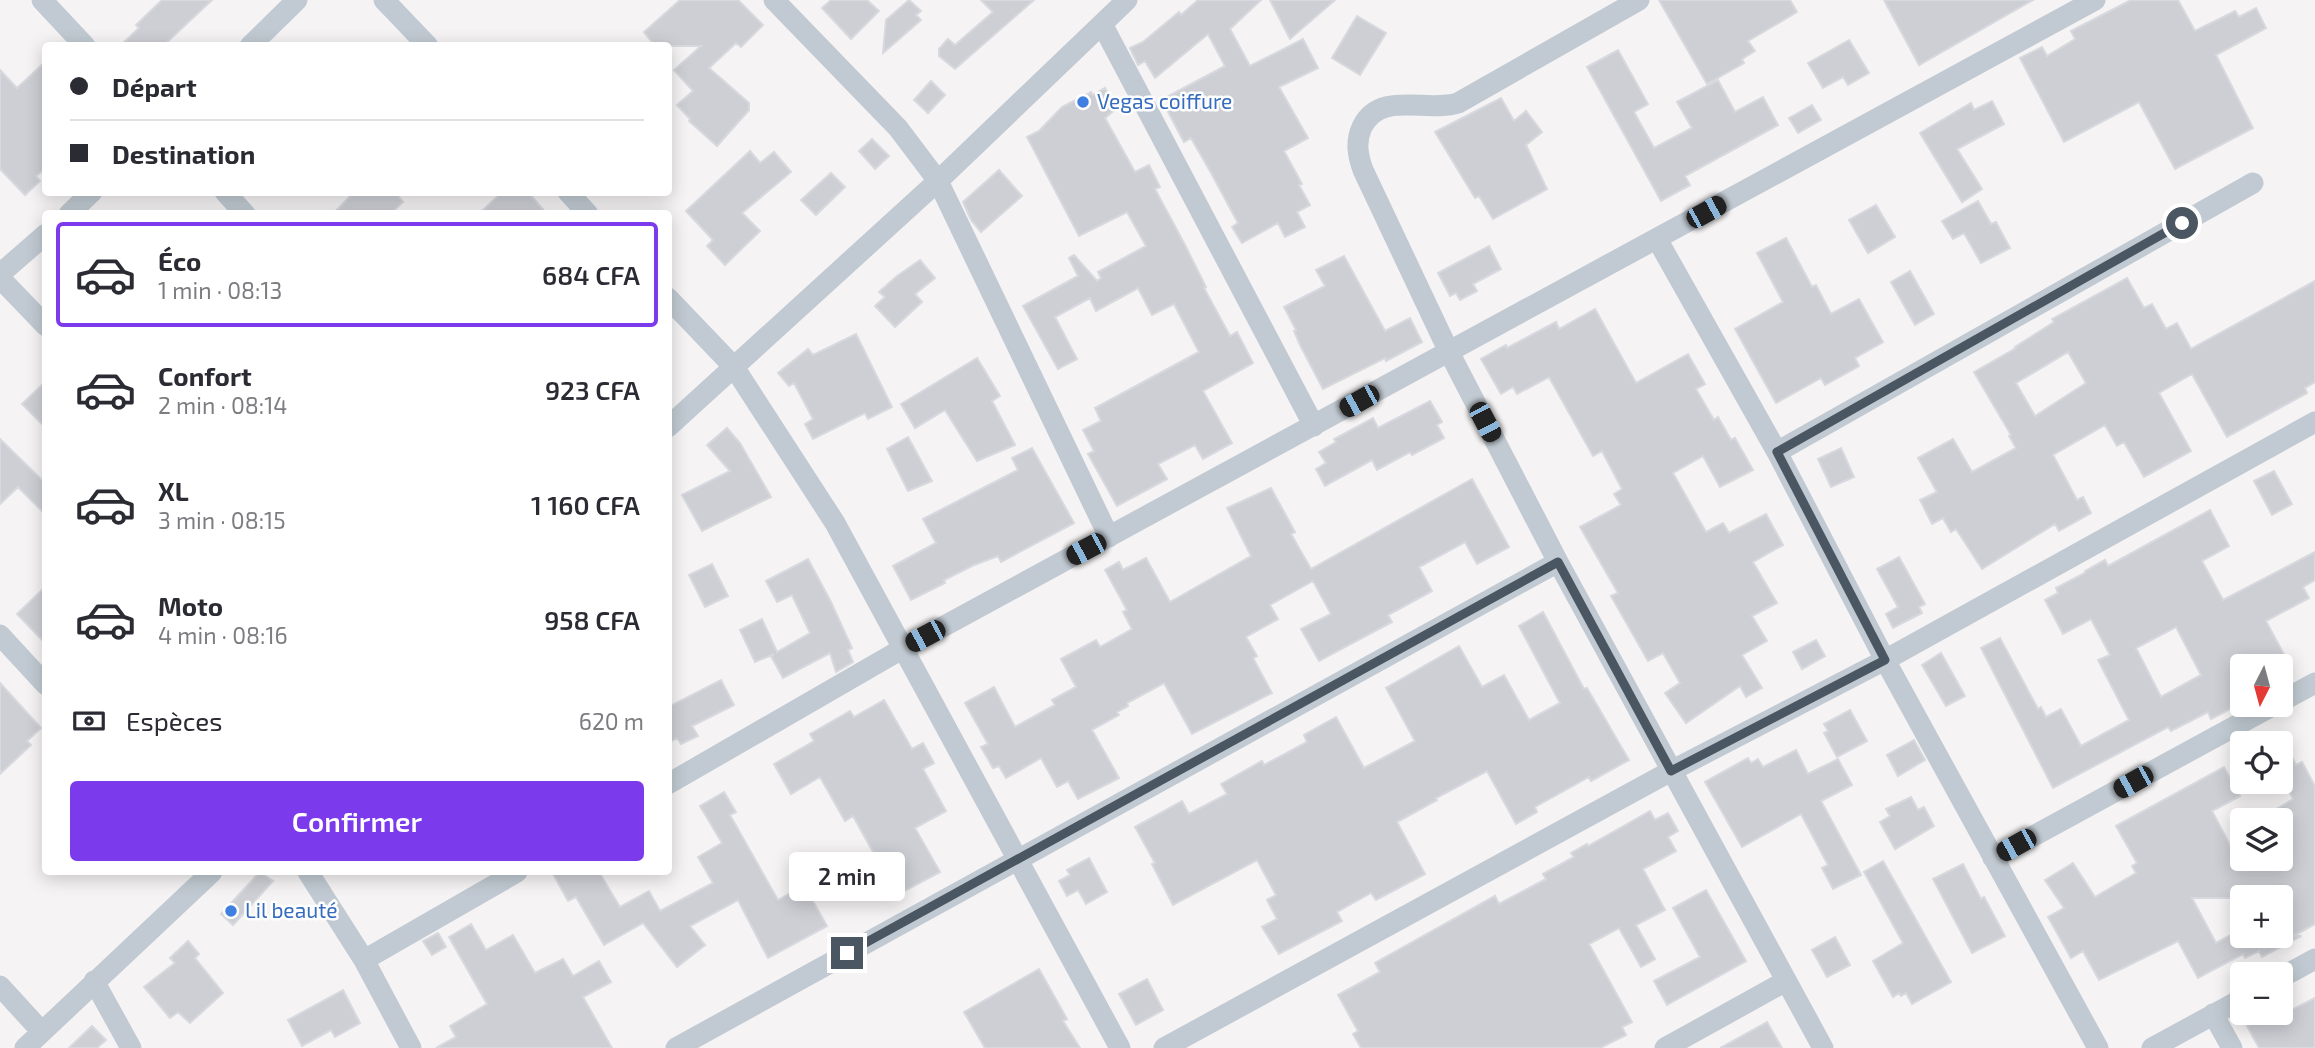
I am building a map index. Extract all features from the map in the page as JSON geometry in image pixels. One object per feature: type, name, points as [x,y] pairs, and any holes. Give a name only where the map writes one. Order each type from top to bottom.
[{"type":"street","points":[[42,0],[81,42]]},
{"type":"street","points":[[254,42],[298,0]]},
{"type":"street","points":[[384,0],[424,42]]},
{"type":"street","points":[[774,0],[898,128],[938,181],[1109,537]]},
{"type":"street","points":[[672,423],[938,181],[1127,0]]},
{"type":"street","points":[[1639,0],[1458,103],[1447,106],[1394,105],[1377,109],[1365,121],[1358,135],[1357,153],[1449,352],[1558,562],[1823,1048]]},
{"type":"street","points":[[672,782],[902,649],[2095,0]]},
{"type":"street","points":[[1102,24],[1314,426]]},
{"type":"street","points":[[1777,452],[2253,183]]},
{"type":"street","points":[[73,210],[88,196]]},
{"type":"street","points":[[229,196],[241,210]]},
{"type":"street","points":[[572,196],[584,210]]},
{"type":"street","points":[[42,238],[0,276],[42,322]]},
{"type":"street","points":[[1657,239],[1777,452],[1885,660],[2098,1048]]},
{"type":"street","points":[[672,302],[734,367],[835,523],[1120,1048]]},
{"type":"street","points":[[1164,1048],[1671,771],[1885,660],[2315,422]]},
{"type":"street","points":[[676,1048],[1558,562]]},
{"type":"street","points":[[0,635],[42,681]]},
{"type":"street","points":[[2293,695],[2315,683]]},
{"type":"street","points":[[1993,858],[2250,718]]},
{"type":"street","points":[[25,1048],[209,875]]},
{"type":"street","points":[[310,875],[364,960],[411,1048]]},
{"type":"street","points":[[364,960],[512,875]]},
{"type":"street","points":[[2293,971],[2315,959]]},
{"type":"street","points":[[94,981],[131,1048]]},
{"type":"street","points":[[1665,1048],[1786,981]]},
{"type":"street","points":[[0,986],[42,1032]]},
{"type":"street","points":[[2152,1048],[2230,1005]]},
{"type":"street","points":[[2213,1014],[2232,1048]]},
{"type":"building","points":[[162,0],[212,0],[167,42],[124,42],[139,28],[136,25]]},
{"type":"building","points":[[680,0],[738,0],[763,25],[741,47],[736,43],[709,68],[749,103],[749,110],[717,146],[689,121],[677,105],[693,91],[674,70],[701,46],[672,46],[672,42],[652,42],[644,32]]},
{"type":"building","points":[[831,0],[867,0],[879,11],[851,39],[822,8]]},
{"type":"building","points":[[909,0],[921,11],[916,15],[921,20],[883,53],[886,20]]},
{"type":"building","points":[[981,0],[1034,0],[955,69],[939,56],[939,49],[948,39],[955,45],[993,12]]},
{"type":"building","points":[[1198,0],[1261,0],[1230,29],[1250,66],[1303,39],[1318,68],[1279,87],[1308,138],[1284,151],[1310,205],[1297,212],[1305,227],[1285,237],[1278,223],[1242,243],[1232,227],[1238,223],[1210,171],[1191,138],[1184,142],[1167,110],[1171,108],[1165,98],[1225,66],[1208,34],[1155,78],[1145,61],[1138,65],[1130,48],[1143,42]]},
{"type":"building","points":[[1270,0],[1335,0],[1290,39]]},
{"type":"building","points":[[1659,0],[1790,0],[1797,12],[1748,41],[1755,51],[1742,59],[1744,63],[1707,84]]},
{"type":"building","points":[[1884,0],[2033,0],[1919,65]]},
{"type":"building","points":[[2131,0],[2178,0],[2195,31],[2235,11],[2239,17],[2256,8],[2266,28],[2216,55],[2253,128],[2175,169],[2139,102],[2064,142],[2020,58],[2042,47],[2047,56],[2075,39],[2071,31]]},
{"type":"building","points":[[1357,16],[1386,33],[1360,75],[1332,58]]},
{"type":"building","points":[[1849,40],[1869,73],[1848,85],[1843,77],[1823,88],[1808,63]]},
{"type":"building","points":[[1618,50],[1648,104],[1634,112],[1654,148],[1692,128],[1677,102],[1718,80],[1735,112],[1763,97],[1778,125],[1685,176],[1690,185],[1661,201],[1587,67]]},
{"type":"building","points":[[42,65],[42,171],[36,176],[40,181],[25,195],[0,169],[0,70],[17,88]]},
{"type":"building","points":[[931,81],[945,95],[928,113],[914,100]]},
{"type":"building","points":[[1105,88],[1116,109],[1105,118],[1135,172],[1149,165],[1160,187],[1155,189],[1206,287],[1204,288],[1230,336],[1237,332],[1253,363],[1203,391],[1232,443],[1203,459],[1195,445],[1158,464],[1167,479],[1117,506],[1088,454],[1094,451],[1083,430],[1101,421],[1095,408],[1199,352],[1174,304],[1152,315],[1138,288],[1096,311],[1090,298],[1055,317],[1077,359],[1058,369],[1023,306],[1078,276],[1069,258],[1074,255],[1097,281],[1101,278],[1098,272],[1146,246],[1127,212],[1079,236],[1027,137],[1039,131],[1062,107]]},
{"type":"building","points":[[1501,98],[1514,121],[1526,111],[1542,132],[1526,145],[1547,189],[1493,219],[1479,196],[1475,198],[1435,132]]},
{"type":"building","points":[[1992,101],[2004,124],[1957,149],[1982,189],[1962,202],[1920,133],[1971,103],[1974,110]]},
{"type":"building","points":[[1812,105],[1821,120],[1798,133],[1789,118]]},
{"type":"building","points":[[872,139],[889,156],[875,169],[859,151]]},
{"type":"building","points":[[750,151],[760,163],[774,152],[791,172],[742,213],[760,231],[725,265],[707,246],[713,240],[686,211]]},
{"type":"building","points":[[999,170],[1022,196],[981,232],[971,220],[963,202]]},
{"type":"building","points":[[831,173],[845,187],[816,215],[801,200]]},
{"type":"building","points":[[350,196],[398,196],[403,202],[394,210],[337,210]]},
{"type":"building","points":[[498,196],[531,196],[544,210],[483,210]]},
{"type":"building","points":[[1978,201],[1991,224],[1996,222],[2010,248],[1981,263],[1964,233],[1953,239],[1942,221]]},
{"type":"building","points":[[1876,205],[1895,237],[1868,253],[1849,220]]},
{"type":"building","points":[[1786,238],[1812,287],[1816,285],[1831,314],[1859,299],[1883,342],[1855,358],[1859,366],[1825,385],[1821,378],[1776,403],[1735,329],[1783,302],[1757,253]]},
{"type":"building","points":[[1489,246],[1501,269],[1473,284],[1477,291],[1460,300],[1456,293],[1450,296],[1438,273]]},
{"type":"building","points":[[1344,256],[1385,331],[1410,318],[1422,342],[1323,389],[1284,307],[1325,286],[1316,270]]},
{"type":"building","points":[[920,260],[935,278],[915,294],[922,302],[895,327],[875,306],[885,297],[879,292]]},
{"type":"building","points":[[1910,271],[1934,314],[1915,325],[1891,282]]},
{"type":"building","points":[[2127,278],[2144,308],[2152,304],[2166,329],[2177,323],[2191,349],[2315,281],[2315,382],[2305,388],[2307,393],[2227,437],[2192,374],[2159,393],[2191,451],[2144,477],[2124,442],[2117,446],[2105,425],[2053,455],[2077,500],[2083,497],[2091,513],[2059,531],[2055,524],[1982,569],[1956,529],[1951,532],[1943,518],[1932,524],[1920,500],[1937,492],[1918,458],[1953,439],[1972,472],[2016,448],[1974,372],[2016,348],[2054,322],[2052,319]],"holes":[[[2068,352],[2086,383],[2035,416],[2016,383]]]},
{"type":"building","points":[[1595,309],[1636,383],[1688,354],[1705,384],[1696,389],[1714,420],[1718,417],[1731,440],[1735,438],[1753,470],[1720,487],[1703,456],[1673,473],[1706,532],[1723,523],[1729,533],[1766,514],[1783,545],[1753,562],[1777,603],[1752,616],[1767,641],[1742,655],[1762,688],[1746,697],[1740,686],[1686,723],[1665,693],[1680,683],[1663,653],[1648,661],[1611,596],[1618,593],[1580,527],[1621,505],[1614,494],[1622,489],[1602,451],[1593,456],[1549,377],[1517,394],[1513,387],[1501,394],[1481,359],[1556,322],[1559,329]]},
{"type":"building","points":[[856,334],[892,407],[868,419],[865,413],[813,439],[805,424],[813,419],[794,383],[789,386],[778,373],[808,349],[813,355]]},
{"type":"building","points":[[977,358],[1000,396],[992,401],[1015,445],[977,461],[945,410],[915,428],[901,404]]},
{"type":"building","points":[[42,385],[42,424],[22,404]]},
{"type":"building","points":[[1430,401],[1442,422],[1437,425],[1444,438],[1377,470],[1372,460],[1325,486],[1316,469],[1326,463],[1319,452],[1336,442],[1334,439],[1373,418],[1378,428]]},
{"type":"building","points":[[727,428],[740,443],[771,497],[702,531],[682,495],[730,471],[707,445]]},
{"type":"building","points":[[908,437],[932,481],[908,491],[887,449]]},
{"type":"building","points":[[0,439],[42,480],[42,511],[18,487],[0,504]]},
{"type":"building","points":[[1032,448],[1074,523],[1001,562],[998,556],[974,565],[911,600],[893,566],[936,543],[923,519],[1018,470],[1012,458]]},
{"type":"building","points":[[1841,448],[1854,477],[1831,487],[1818,459]]},
{"type":"building","points":[[2274,471],[2292,504],[2272,515],[2254,481]]},
{"type":"building","points":[[1472,479],[1509,547],[1477,564],[1465,542],[1419,567],[1432,591],[1388,615],[1392,622],[1319,661],[1301,629],[1331,614],[1313,581],[1270,605],[1278,619],[1246,637],[1257,656],[1253,658],[1272,693],[1192,734],[1164,683],[1127,703],[1128,706],[1117,712],[1119,715],[1092,730],[1119,778],[1078,799],[1068,781],[1057,787],[1041,758],[1006,778],[999,766],[993,768],[981,747],[988,744],[965,703],[994,687],[1015,727],[1055,705],[1052,700],[1076,687],[1061,659],[1096,640],[1100,647],[1132,629],[1123,612],[1127,610],[1105,570],[1119,562],[1123,570],[1146,558],[1170,602],[1251,556],[1227,508],[1271,488],[1295,532],[1291,534],[1311,569]]},
{"type":"building","points":[[2210,510],[2229,546],[2202,561],[2223,600],[2315,552],[2315,580],[2303,587],[2309,598],[2266,621],[2284,654],[2230,654],[2230,709],[2211,719],[2208,712],[2171,731],[2168,727],[2053,788],[1981,648],[2000,638],[2038,709],[2041,707],[2046,717],[2061,709],[2081,746],[2129,720],[2098,660],[2110,655],[2091,619],[2063,634],[2045,600],[2058,593],[2056,588],[2105,560],[2108,566]],"holes":[[[2176,627],[2201,675],[2161,697],[2136,648]]]},
{"type":"building","points":[[1899,557],[1925,604],[1919,607],[1922,613],[1893,628],[1886,614],[1898,607],[1877,569]]},
{"type":"building","points":[[808,559],[852,648],[848,650],[853,662],[836,672],[830,653],[783,678],[771,656],[774,654],[755,662],[740,630],[762,619],[777,652],[810,633],[792,595],[777,602],[766,581]]},
{"type":"building","points":[[712,564],[728,596],[705,607],[689,575]]},
{"type":"building","points":[[42,590],[42,640],[17,614]]},
{"type":"building","points":[[1543,612],[1584,689],[1587,688],[1629,760],[1591,781],[1589,777],[1535,807],[1537,812],[1516,824],[1487,771],[1436,798],[1437,800],[1397,822],[1425,874],[1376,900],[1371,893],[1337,912],[1342,921],[1279,954],[1262,927],[1277,919],[1267,900],[1276,895],[1257,860],[1173,905],[1152,864],[1155,863],[1135,827],[1182,801],[1189,814],[1227,794],[1221,784],[1262,761],[1264,765],[1307,742],[1304,735],[1336,717],[1364,768],[1415,741],[1386,688],[1459,646],[1482,687],[1504,675],[1529,720],[1560,703],[1519,626]]},
{"type":"building","points":[[1816,640],[1825,656],[1802,669],[1793,652]]},
{"type":"building","points":[[1941,653],[1965,696],[1946,706],[1922,665]]},
{"type":"building","points":[[721,680],[734,705],[692,726],[698,736],[681,744],[677,738],[672,741],[672,705]]},
{"type":"building","points":[[0,683],[41,728],[27,741],[31,745],[0,774]]},
{"type":"building","points":[[884,700],[912,749],[923,743],[934,763],[923,769],[946,811],[915,828],[940,872],[897,895],[853,816],[845,821],[820,777],[791,794],[774,764],[814,741],[810,734],[850,711],[854,717]]},
{"type":"building","points":[[1850,710],[1867,741],[1837,757],[1824,733],[1828,731],[1824,724]]},
{"type":"building","points":[[1914,740],[1925,760],[1898,776],[1887,755]]},
{"type":"building","points":[[1796,750],[1808,774],[1838,759],[1852,785],[1821,801],[1861,875],[1833,889],[1822,868],[1828,865],[1801,814],[1742,847],[1705,782],[1748,758],[1751,763],[1758,759],[1763,767]]},
{"type":"building","points":[[2293,759],[2296,765],[2302,762],[2315,786],[2315,924],[2293,936],[2293,885],[2230,885],[2230,898],[2192,898],[2216,943],[2230,935],[2230,948],[2279,948],[2262,957],[2259,951],[2245,958],[2243,954],[2198,978],[2178,941],[2099,980],[2083,951],[2071,958],[2048,917],[2064,908],[2045,880],[2073,863],[2095,897],[2136,873],[2132,866],[2137,863],[2116,826],[2224,767],[2230,778],[2230,794],[2240,796],[2212,811],[2230,845],[2230,871],[2293,871],[2293,808],[2278,808],[2293,799],[2290,794],[2293,794]]},
{"type":"building","points":[[724,792],[736,812],[730,815],[778,900],[804,885],[827,926],[768,958],[738,900],[690,926],[705,945],[677,967],[643,923],[604,945],[576,897],[568,901],[554,875],[601,875],[620,907],[649,891],[660,911],[713,883],[698,857],[722,843],[700,806]]},
{"type":"building","points":[[1911,797],[1918,810],[1924,807],[1934,826],[1895,849],[1880,822],[1890,816],[1886,809]]},
{"type":"building","points":[[1650,811],[1655,820],[1668,813],[1678,831],[1668,837],[1676,851],[1643,869],[1665,910],[1636,925],[1655,959],[1641,967],[1619,928],[1589,944],[1632,1022],[1622,1027],[1626,1035],[1600,1048],[1361,1048],[1353,1034],[1358,1031],[1338,995],[1380,972],[1375,963],[1495,896],[1499,904],[1546,879],[1543,874],[1574,857],[1571,853]]},
{"type":"building","points":[[1089,858],[1107,892],[1086,904],[1078,890],[1067,896],[1059,881],[1070,875],[1067,870]]},
{"type":"building","points":[[1883,861],[1951,982],[1912,1004],[1906,993],[1893,997],[1873,961],[1903,943],[1864,872]]},
{"type":"building","points":[[1963,864],[2005,936],[1972,953],[1933,879]]},
{"type":"building","points":[[257,875],[264,875],[273,881],[233,925],[221,914]]},
{"type":"building","points":[[1706,890],[1746,961],[1667,1005],[1654,981],[1700,957],[1673,908]]},
{"type":"building","points":[[471,924],[486,950],[513,935],[535,973],[563,959],[573,976],[599,961],[611,982],[583,997],[612,1048],[436,1048],[456,1037],[450,1026],[487,1004],[449,937]]},
{"type":"building","points":[[438,933],[446,947],[432,955],[423,941]]},
{"type":"building","points":[[1835,937],[1850,965],[1827,977],[1812,950]]},
{"type":"building","points":[[188,941],[199,954],[195,958],[223,993],[190,1023],[178,1012],[170,1018],[144,987],[175,963],[170,958]]},
{"type":"building","points":[[1039,969],[1067,1019],[1063,1021],[1080,1048],[985,1048],[964,1012]]},
{"type":"building","points":[[1147,979],[1163,1010],[1136,1025],[1119,994]]},
{"type":"building","points":[[343,990],[360,1023],[335,1037],[331,1030],[302,1046],[288,1020]]},
{"type":"building","points":[[2315,998],[2315,1048],[2259,1048],[2247,1026],[2293,1025],[2293,1009]]},
{"type":"building","points":[[1767,1022],[1782,1048],[1720,1048]]},
{"type":"building","points":[[92,1026],[106,1040],[97,1048],[69,1048]]},
{"type":"place","name":"Vegas coiffure","points":[[1083,102]]},
{"type":"place","name":"Lil beauté","points":[[231,911]]},
{"type":"route","points":[[847,953],[1558,562],[1671,771],[1885,660],[1777,452],[2182,223]]}]
